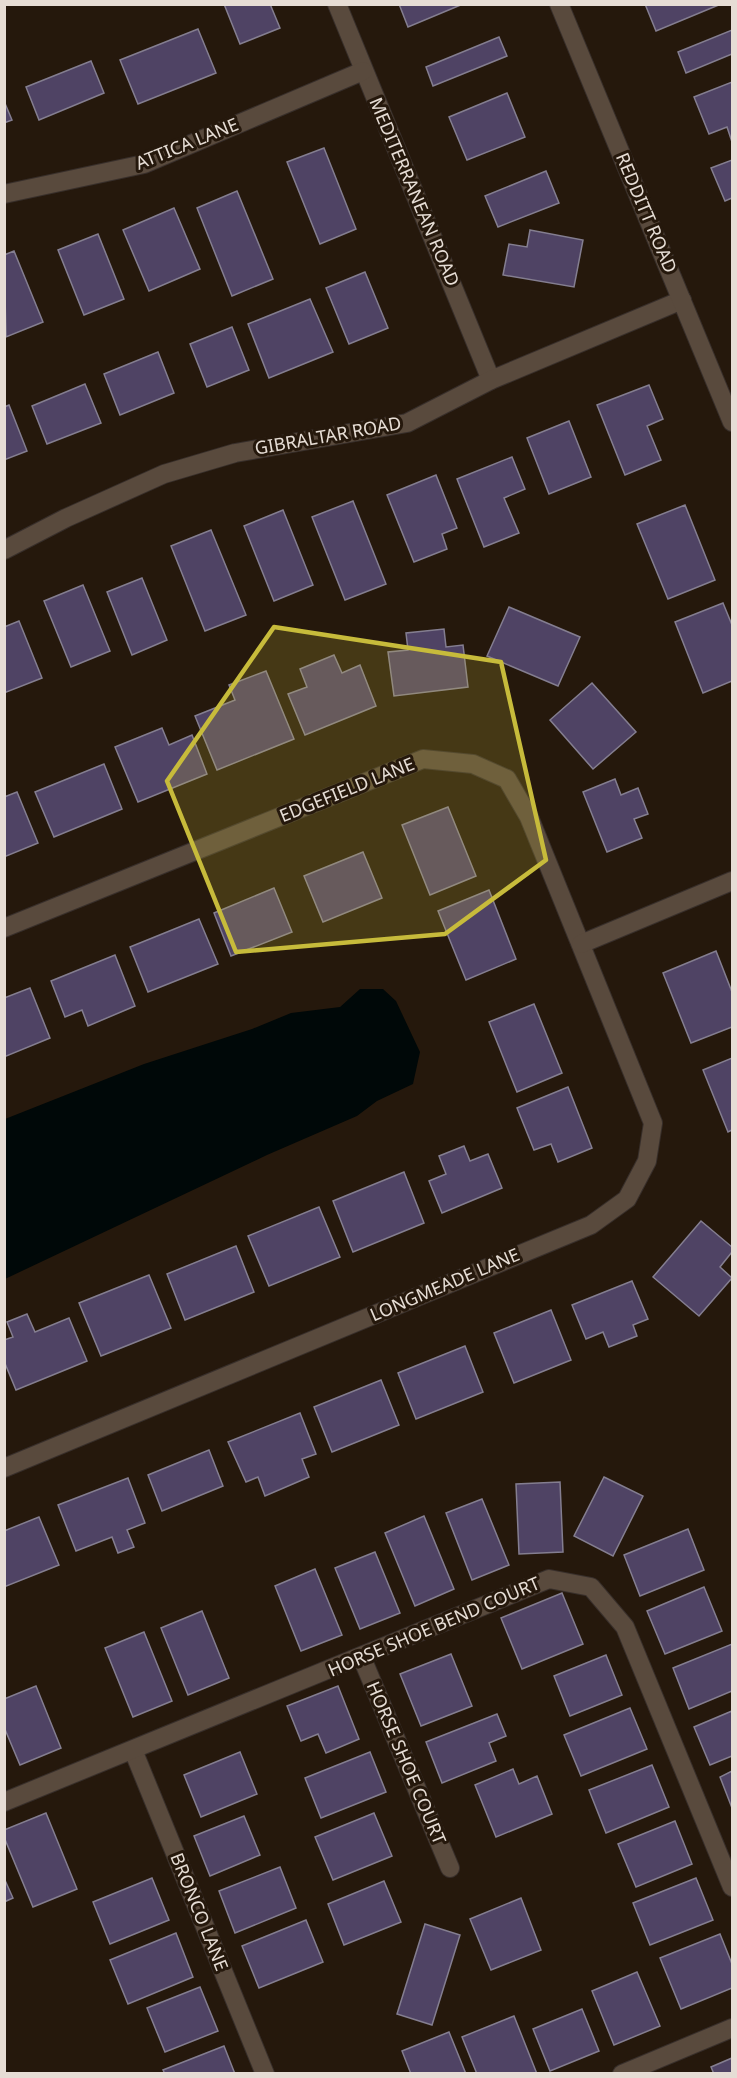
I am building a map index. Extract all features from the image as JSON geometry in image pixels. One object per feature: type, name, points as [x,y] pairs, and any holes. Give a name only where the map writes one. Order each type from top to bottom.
[{"type":"street","name":"MEDITERRANEAN ROAD","points":[[337,4],[491,380]]},
{"type":"street","name":"REDDITT ROAD","points":[[559,4],[732,422]]},
{"type":"street","name":"ATTICA LANE","points":[[4,194],[144,164],[363,71]]},
{"type":"street","name":"GIBRALTAR ROAD","points":[[4,550],[66,518],[164,474],[235,453],[407,423],[491,380],[682,300]]},
{"type":"street","name":"EDGEFIELD LANE","points":[[4,928],[423,759],[472,764],[507,779],[530,817],[581,944]]},
{"type":"street","points":[[581,944],[732,881]]},
{"type":"street","name":"LONGMEADE LANE","points":[[4,1468],[591,1225],[627,1199],[647,1161],[653,1123],[581,944]]},
{"type":"street","name":"HORSE SHOE BEND COURT","points":[[4,1802],[362,1658],[549,1579],[591,1587],[625,1627],[732,1887]]},
{"type":"street","name":"HORSE SHOE COURT","points":[[362,1658],[450,1868]]},
{"type":"street","name":"BRONCO LANE","points":[[133,1750],[265,2073]]},
{"type":"street","points":[[622,2073],[732,2028]]},
{"type":"highlighted area","points":[[274,627],[501,662],[546,860],[445,934],[236,952],[167,781]]},
{"type":"shaded area","points":[[360,989],[383,989],[396,1001],[420,1052],[413,1084],[377,1101],[357,1116],[267,1155],[5,1279],[5,1119],[144,1064],[252,1029],[291,1013],[340,1007]]},
{"type":"building","points":[[224,4],[270,4],[280,28],[240,44]]},
{"type":"building","points":[[399,4],[463,4],[408,27]]},
{"type":"building","points":[[645,4],[721,4],[656,31]]},
{"type":"building","points":[[198,29],[216,73],[138,104],[120,60]]},
{"type":"building","points":[[732,30],[732,54],[686,73],[678,52]]},
{"type":"building","points":[[499,37],[507,56],[433,86],[426,67]]},
{"type":"building","points":[[91,61],[104,93],[39,120],[26,87]]},
{"type":"building","points":[[732,82],[732,142],[727,127],[709,134],[694,97]]},
{"type":"building","points":[[507,93],[525,137],[467,160],[449,117]]},
{"type":"building","points":[[4,101],[12,120],[4,123]]},
{"type":"building","points":[[324,148],[356,229],[320,244],[287,162]]},
{"type":"building","points":[[732,160],[732,198],[725,201],[711,168]]},
{"type":"building","points":[[546,171],[559,203],[498,227],[485,196]]},
{"type":"building","points":[[237,191],[273,279],[232,296],[197,208]]},
{"type":"building","points":[[174,208],[200,269],[149,291],[123,230]]},
{"type":"building","points":[[530,230],[583,240],[574,287],[503,275],[509,244],[527,247]]},
{"type":"building","points":[[98,234],[124,299],[84,315],[58,250]]},
{"type":"building","points":[[14,251],[43,322],[6,337],[4,255]]},
{"type":"building","points":[[365,272],[388,328],[349,344],[326,288]]},
{"type":"building","points":[[310,299],[333,352],[269,378],[248,324]]},
{"type":"building","points":[[232,327],[249,370],[207,387],[190,344]]},
{"type":"building","points":[[158,352],[174,393],[120,415],[104,374]]},
{"type":"building","points":[[85,384],[101,423],[47,444],[32,406]]},
{"type":"building","points":[[649,385],[663,419],[647,426],[661,460],[625,475],[597,405]]},
{"type":"building","points":[[9,405],[27,451],[4,460],[4,407]]},
{"type":"building","points":[[569,421],[591,477],[549,494],[527,438]]},
{"type":"building","points":[[512,457],[525,489],[504,498],[519,533],[484,547],[457,479]]},
{"type":"building","points":[[436,475],[457,528],[442,534],[447,549],[414,562],[387,495]]},
{"type":"building","points":[[353,501],[386,584],[345,600],[312,517]]},
{"type":"building","points":[[685,505],[715,580],[668,599],[637,524]]},
{"type":"building","points":[[283,510],[313,585],[274,601],[244,526]]},
{"type":"building","points":[[211,530],[246,615],[205,631],[171,546]]},
{"type":"building","points":[[142,578],[167,640],[132,655],[107,592]]},
{"type":"building","points":[[83,585],[110,651],[71,667],[44,601]]},
{"type":"building","points":[[723,603],[732,625],[732,681],[703,693],[675,622]]},
{"type":"building","points":[[509,607],[580,637],[558,686],[487,656]]},
{"type":"building","points":[[19,621],[42,678],[4,693],[4,627]]},
{"type":"building","points":[[444,629],[446,647],[463,645],[468,687],[394,696],[388,652],[408,650],[406,633]]},
{"type":"building","points":[[334,655],[342,673],[360,665],[376,706],[305,735],[288,694],[307,687],[300,669]]},
{"type":"building","points":[[266,671],[294,739],[217,770],[195,716],[235,700],[229,685]]},
{"type":"building","points":[[592,683],[636,732],[593,769],[550,720]]},
{"type":"building","points":[[162,728],[169,745],[192,735],[207,774],[138,802],[115,747]]},
{"type":"building","points":[[104,764],[122,809],[54,837],[35,792]]},
{"type":"building","points":[[615,779],[621,795],[638,788],[648,814],[634,819],[642,838],[607,852],[583,792]]},
{"type":"building","points":[[17,792],[38,843],[4,857],[4,797]]},
{"type":"building","points":[[448,807],[476,876],[430,895],[402,825]]},
{"type":"building","points":[[363,852],[382,898],[323,922],[304,876]]},
{"type":"building","points":[[274,888],[292,932],[231,956],[214,913]]},
{"type":"building","points":[[489,890],[516,959],[466,980],[438,911]]},
{"type":"building","points":[[199,919],[218,964],[148,992],[130,947]]},
{"type":"building","points":[[716,951],[732,992],[732,1027],[691,1043],[663,973]]},
{"type":"building","points":[[115,955],[135,1006],[88,1026],[82,1010],[65,1017],[51,981]]},
{"type":"building","points":[[30,988],[50,1038],[4,1057],[4,998]]},
{"type":"building","points":[[534,1004],[562,1073],[517,1092],[489,1022]]},
{"type":"building","points":[[732,1058],[732,1130],[728,1132],[703,1070]]},
{"type":"building","points":[[568,1087],[592,1148],[558,1162],[551,1144],[534,1150],[517,1108]]},
{"type":"building","points":[[464,1146],[470,1161],[488,1154],[502,1188],[442,1213],[429,1181],[446,1174],[439,1156]]},
{"type":"building","points":[[404,1172],[424,1223],[353,1252],[333,1201]]},
{"type":"building","points":[[319,1207],[340,1257],[269,1286],[248,1236]]},
{"type":"building","points":[[701,1221],[732,1247],[732,1252],[720,1267],[732,1278],[699,1316],[653,1277]]},
{"type":"building","points":[[236,1246],[254,1292],[185,1320],[167,1274]]},
{"type":"building","points":[[149,1275],[171,1328],[101,1356],[79,1303]]},
{"type":"building","points":[[632,1281],[648,1319],[633,1325],[637,1336],[609,1347],[603,1332],[586,1339],[572,1305]]},
{"type":"building","points":[[551,1310],[571,1360],[514,1383],[494,1333]]},
{"type":"building","points":[[27,1314],[35,1332],[69,1318],[87,1361],[16,1390],[4,1361],[4,1340],[13,1337],[7,1322]]},
{"type":"building","points":[[465,1346],[483,1392],[416,1419],[398,1373]]},
{"type":"building","points":[[381,1380],[399,1425],[332,1452],[314,1407]]},
{"type":"building","points":[[300,1413],[316,1454],[302,1459],[309,1477],[265,1496],[258,1477],[246,1482],[228,1442]]},
{"type":"building","points":[[209,1450],[223,1486],[162,1511],[148,1475]]},
{"type":"building","points":[[604,1477],[643,1496],[613,1556],[574,1536]]},
{"type":"building","points":[[128,1478],[145,1523],[127,1530],[134,1547],[118,1553],[112,1537],[76,1551],[58,1505]]},
{"type":"building","points":[[560,1482],[563,1552],[519,1554],[516,1484]]},
{"type":"building","points":[[482,1499],[509,1565],[472,1580],[446,1513]]},
{"type":"building","points":[[424,1516],[454,1589],[415,1606],[385,1533]]},
{"type":"building","points":[[39,1517],[59,1565],[4,1587],[4,1531]]},
{"type":"building","points":[[688,1529],[704,1570],[640,1596],[624,1555]]},
{"type":"building","points":[[375,1552],[400,1613],[360,1629],[335,1568]]},
{"type":"building","points":[[315,1569],[342,1635],[301,1651],[275,1586]]},
{"type":"building","points":[[704,1587],[722,1631],[665,1654],[647,1611]]},
{"type":"building","points":[[562,1593],[583,1644],[522,1669],[501,1618]]},
{"type":"building","points":[[202,1611],[229,1678],[188,1695],[161,1628]]},
{"type":"building","points":[[144,1632],[172,1701],[133,1717],[105,1648]]},
{"type":"building","points":[[732,1644],[732,1691],[689,1709],[673,1668]]},
{"type":"building","points":[[451,1654],[472,1706],[421,1726],[400,1674]]},
{"type":"building","points":[[606,1655],[622,1695],[570,1716],[554,1676]]},
{"type":"building","points":[[36,1686],[61,1748],[20,1765],[4,1727],[4,1699]]},
{"type":"building","points":[[338,1686],[359,1739],[326,1753],[318,1734],[301,1741],[287,1706]]},
{"type":"building","points":[[630,1708],[647,1749],[581,1776],[564,1735]]},
{"type":"building","points":[[732,1711],[732,1756],[710,1765],[694,1727]]},
{"type":"building","points":[[497,1714],[506,1736],[489,1743],[496,1761],[442,1783],[426,1742]]},
{"type":"building","points":[[240,1752],[257,1794],[201,1817],[184,1775]]},
{"type":"building","points":[[370,1752],[386,1792],[321,1818],[305,1778]]},
{"type":"building","points":[[652,1765],[669,1807],[606,1833],[589,1790]]},
{"type":"building","points":[[513,1769],[519,1784],[537,1776],[552,1814],[496,1837],[475,1785]]},
{"type":"building","points":[[732,1771],[732,1808],[720,1777]]},
{"type":"building","points":[[46,1813],[77,1889],[33,1907],[4,1837],[4,1830]]},
{"type":"building","points":[[374,1813],[392,1856],[333,1880],[315,1837]]},
{"type":"building","points":[[244,1816],[260,1855],[210,1876],[194,1836]]},
{"type":"building","points":[[675,1821],[692,1864],[636,1887],[618,1844]]},
{"type":"building","points":[[280,1867],[296,1908],[235,1933],[219,1891]]},
{"type":"building","points":[[4,1878],[13,1898],[4,1902]]},
{"type":"building","points":[[152,1878],[169,1920],[110,1944],[93,1902]]},
{"type":"building","points":[[696,1878],[713,1920],[650,1945],[633,1903]]},
{"type":"building","points":[[384,1881],[401,1922],[344,1945],[328,1904]]},
{"type":"building","points":[[521,1898],[541,1950],[491,1970],[470,1919]]},
{"type":"building","points":[[306,1920],[323,1962],[259,1988],[242,1946]]},
{"type":"building","points":[[425,1924],[460,1935],[432,2025],[397,2014]]},
{"type":"building","points":[[176,1933],[193,1977],[128,2004],[110,1960]]},
{"type":"building","points":[[720,1934],[732,1964],[732,1988],[681,2009],[660,1958]]},
{"type":"building","points":[[637,1972],[660,2026],[614,2045],[592,1991]]},
{"type":"building","points":[[200,1987],[218,2031],[165,2052],[147,2008]]},
{"type":"building","points":[[582,2009],[599,2051],[550,2071],[533,2029]]},
{"type":"building","points":[[514,2016],[537,2074],[477,2074],[462,2037]]},
{"type":"building","points":[[449,2032],[466,2074],[411,2074],[402,2051]]},
{"type":"building","points":[[224,2046],[235,2074],[165,2074],[163,2070]]},
{"type":"building","points":[[732,2058],[732,2074],[714,2074],[711,2067]]}]
